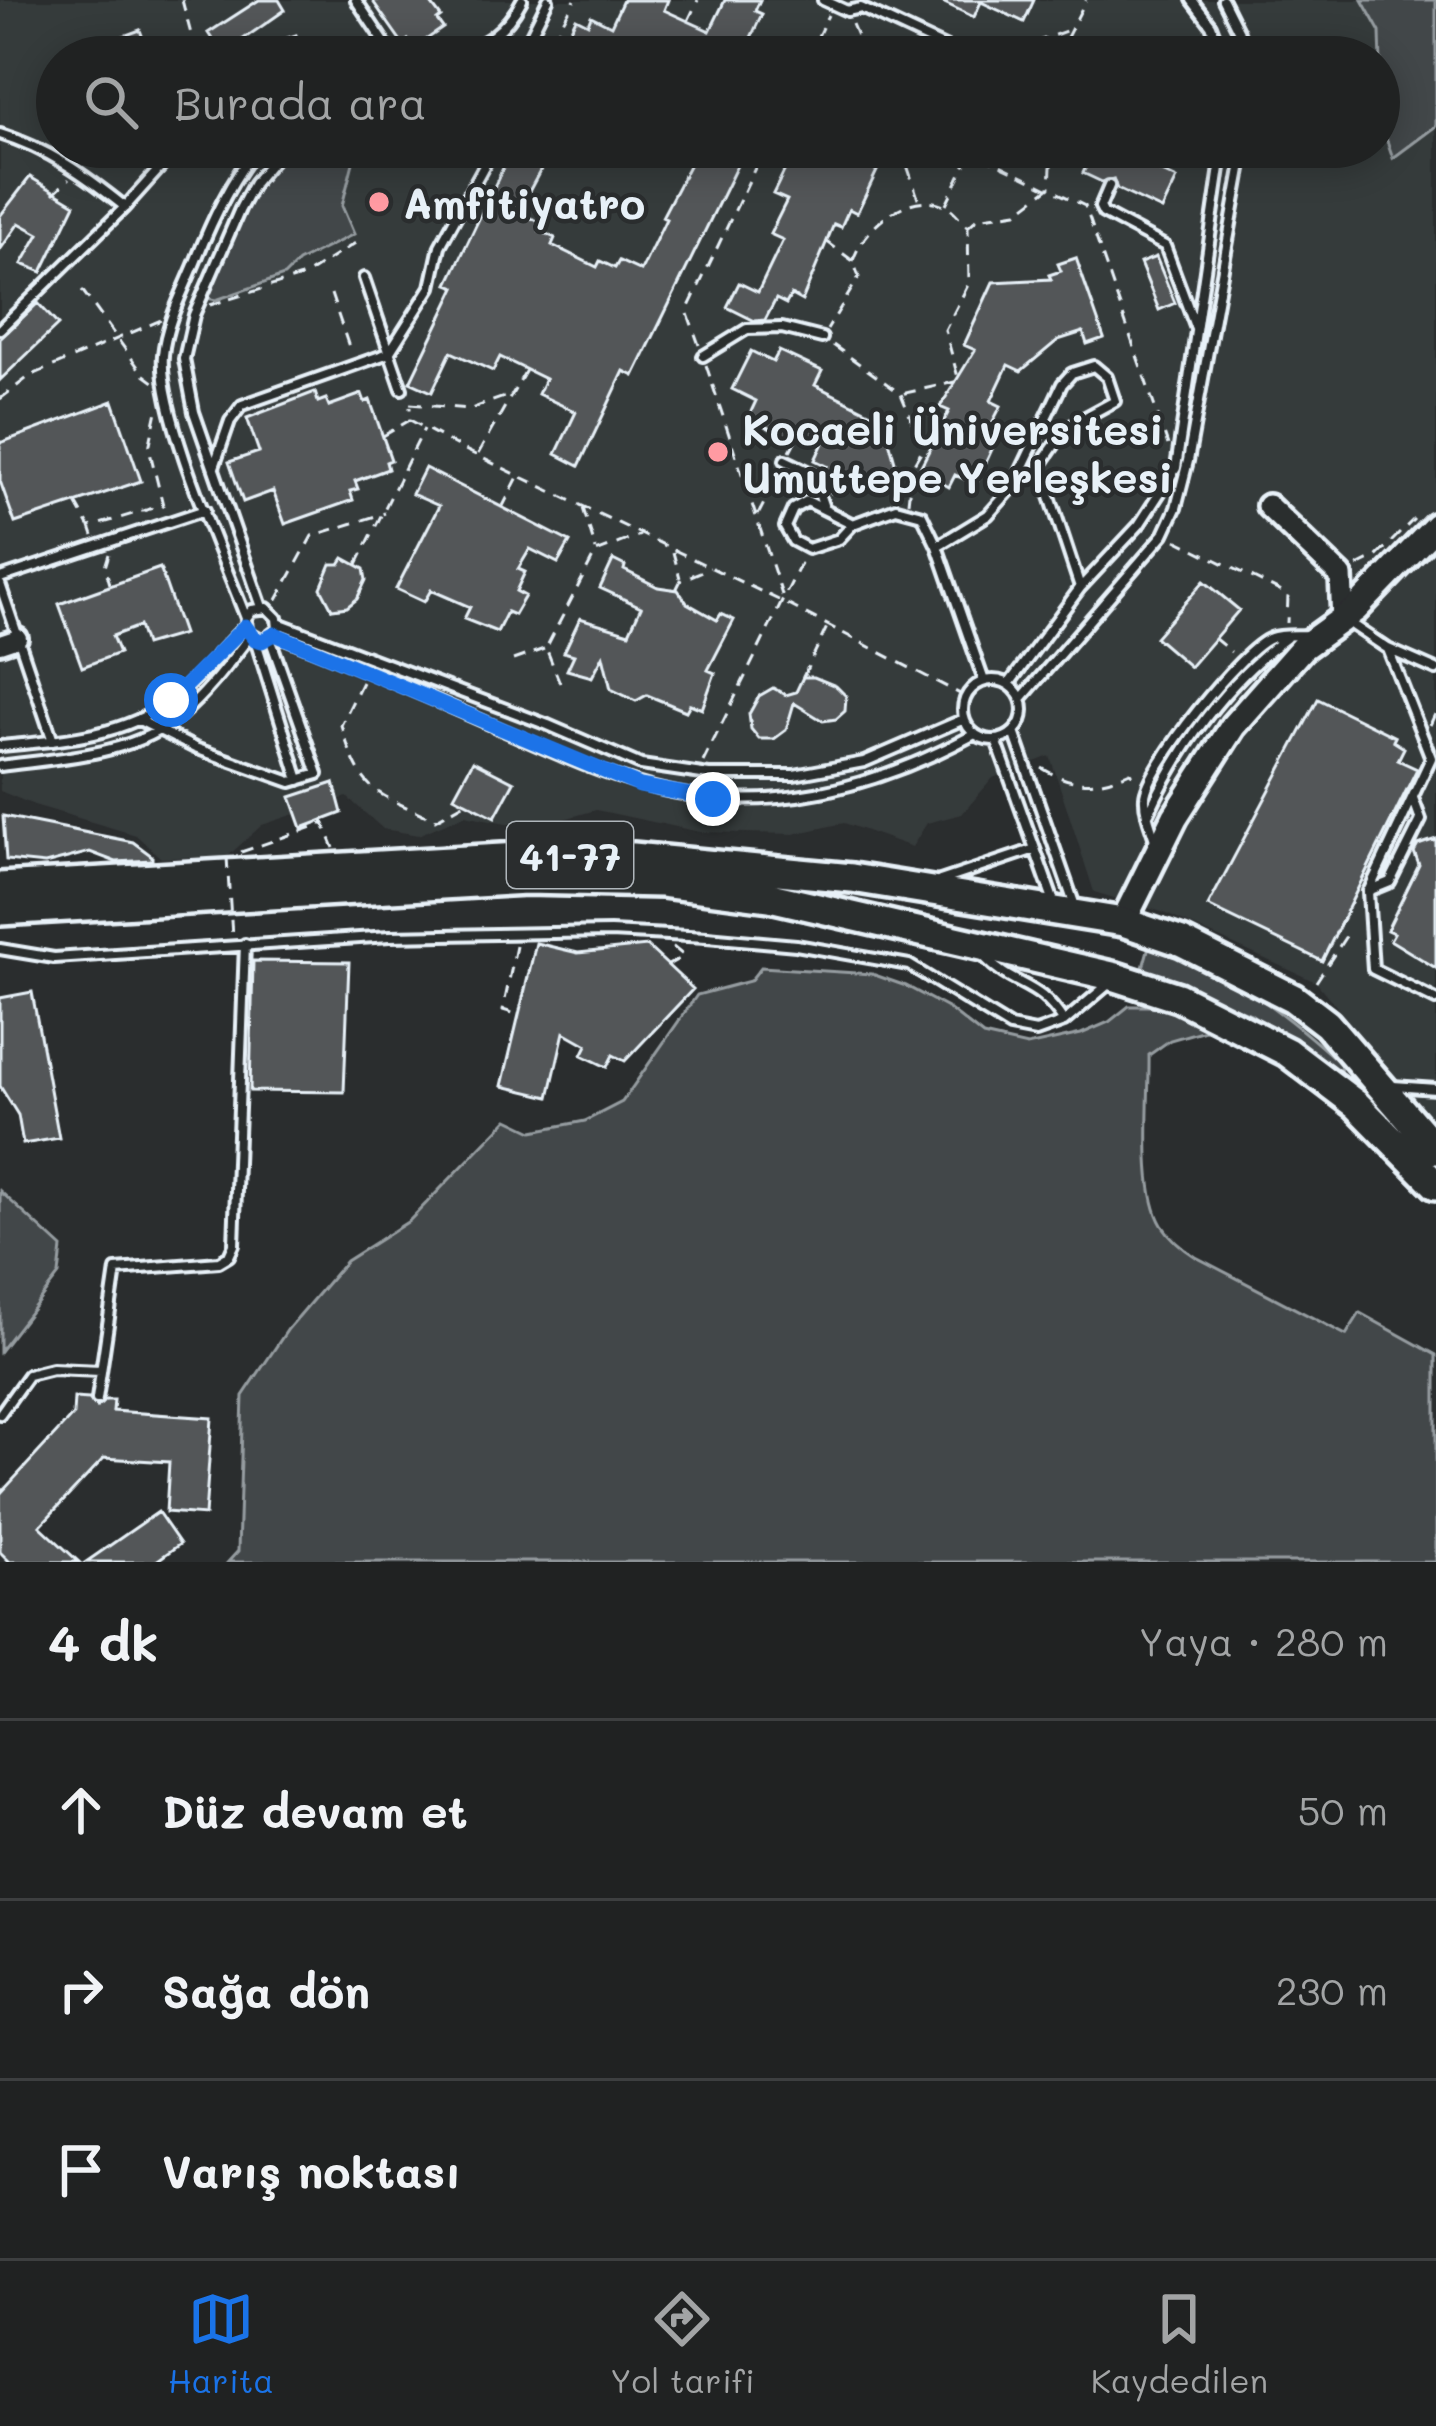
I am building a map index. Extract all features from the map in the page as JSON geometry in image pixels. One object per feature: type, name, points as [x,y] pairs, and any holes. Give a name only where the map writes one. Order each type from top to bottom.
[{"type":"highway","name":"41-77","points":[[0,886],[536,856],[633,856],[920,888],[1129,925],[1182,942],[1293,998],[1327,1024],[1436,1150]]},
{"type":"highway","name":"41-77","points":[[0,911],[471,882],[618,882],[770,897],[1116,977],[1178,997],[1287,1052],[1357,1105],[1436,1185]]},
{"type":"highway","points":[[1068,914],[1072,968]]},
{"type":"highway","points":[[1116,977],[1132,956],[1129,925]]},
{"type":"main road","points":[[1129,925],[1174,817],[1233,726],[1303,648],[1343,619],[1430,519]]},
{"type":"street","points":[[1268,506],[1341,576],[1343,619]]},
{"type":"lane","points":[[356,0],[381,36]]},
{"type":"lane","points":[[494,36],[510,24],[522,0]]},
{"type":"lane","points":[[531,36],[548,0]]},
{"type":"lane","points":[[823,0],[847,11],[861,8],[921,36]]},
{"type":"lane","points":[[1192,0],[1215,36]]},
{"type":"lane","points":[[1222,0],[1240,36]]},
{"type":"lane","points":[[0,134],[36,146]]},
{"type":"lane","points":[[0,328],[160,168]]},
{"type":"lane","points":[[243,168],[207,234],[174,315],[164,352],[166,392],[299,780]]},
{"type":"lane","points":[[266,168],[240,209],[197,309],[184,372],[213,468],[267,609],[278,623],[641,764],[699,773],[794,775],[864,762],[964,719]]},
{"type":"lane","points":[[213,468],[230,421],[242,405],[389,353],[431,287],[440,246],[483,168]]},
{"type":"lane","points":[[1009,684],[1080,588],[1139,525],[1176,468],[1220,168]]},
{"type":"lane","points":[[1022,699],[1009,684],[984,681],[966,697],[964,719],[975,734],[996,740],[1014,732],[1022,718],[1022,699],[1164,534],[1176,508],[1241,168]]},
{"type":"lane","points":[[79,169],[125,207]]},
{"type":"lane","points":[[1109,186],[1100,206],[1103,213],[1166,247],[1196,330]]},
{"type":"lane","points":[[364,278],[402,389]]},
{"type":"lane","points":[[703,356],[747,329],[782,328],[822,338]]},
{"type":"lane","points":[[937,546],[988,515],[1013,487],[1062,385],[1072,373],[1094,366],[1107,377],[1115,400],[1066,427],[1040,466],[1080,588]]},
{"type":"lane","points":[[785,460],[812,473],[824,506]]},
{"type":"lane","points":[[853,524],[807,501],[793,509],[785,526],[793,541],[808,549],[839,539],[853,524],[896,508],[922,515],[984,681]]},
{"type":"lane","points":[[53,741],[9,641],[0,581],[205,510]]},
{"type":"lane","points":[[0,766],[91,754],[178,718],[212,684],[249,630],[252,610],[267,609]]},
{"type":"lane","points":[[1343,619],[1388,649],[1436,670]]},
{"type":"lane","points":[[139,720],[154,731],[291,782],[317,774],[272,636],[278,623]]},
{"type":"lane","points":[[249,630],[369,670],[640,786],[713,799],[797,797],[874,780],[929,759],[975,734]]},
{"type":"lane","points":[[0,746],[53,741],[139,720],[171,700],[249,630]]},
{"type":"lane","points":[[1159,853],[1144,796],[1179,735],[1241,662],[1268,638],[1322,634]]},
{"type":"lane","points":[[1148,815],[1194,735],[1233,687],[1287,637]]},
{"type":"lane","points":[[1388,649],[1431,758],[1368,892],[1373,969],[1436,1000]]},
{"type":"lane","points":[[1014,732],[1068,914]]},
{"type":"lane","points":[[996,740],[1035,849],[1068,914]]},
{"type":"lane","points":[[1368,892],[1390,882],[1421,820],[1413,796]]},
{"type":"lane","points":[[920,888],[1035,849]]},
{"type":"lane","points":[[0,949],[54,958],[244,944],[518,933],[656,934],[796,945],[879,958],[924,973],[1010,1027],[1036,1032],[1064,1022],[1116,977]]},
{"type":"lane","points":[[97,1399],[116,1270],[219,1262],[229,1256],[234,1244],[244,944]]},
{"type":"lane","points":[[974,947],[997,971],[1049,998],[1064,1022]]},
{"type":"lane","points":[[1393,1085],[1436,1089]]},
{"type":"lane","points":[[0,1414],[28,1375],[52,1369],[101,1371]]},
{"type":"path","points":[[182,0],[191,36]]},
{"type":"path","points":[[554,36],[574,0]]},
{"type":"path","points":[[688,21],[698,0]]},
{"type":"path","points":[[1068,36],[1086,0]]},
{"type":"path","points":[[818,36],[833,5]]},
{"type":"path","points":[[847,11],[857,36]]},
{"type":"path","points":[[1052,36],[1071,29]]},
{"type":"path","points":[[755,168],[687,311],[785,603]]},
{"type":"path","points":[[908,168],[919,201]]},
{"type":"path","points":[[946,206],[964,168]]},
{"type":"path","points":[[1008,168],[1085,206],[1176,468]]},
{"type":"path","points":[[968,227],[978,218],[1017,212],[1049,187],[1050,168]]},
{"type":"path","points":[[53,194],[79,169]]},
{"type":"path","points":[[853,262],[856,250],[879,221],[919,201],[946,206],[968,227],[969,283],[945,330],[958,381],[901,394]]},
{"type":"path","points":[[197,309],[304,276],[357,242]]},
{"type":"path","points":[[826,242],[853,262],[859,277],[822,338],[901,394],[923,448],[912,467],[907,511]]},
{"type":"path","points":[[82,290],[143,374],[166,392],[152,423],[149,448],[163,505],[90,527]]},
{"type":"path","points":[[331,294],[356,366]]},
{"type":"path","points":[[0,399],[30,376],[174,315]]},
{"type":"path","points":[[477,456],[526,370]]},
{"type":"path","points":[[402,389],[410,404],[410,420]]},
{"type":"path","points":[[410,404],[471,409],[512,394]]},
{"type":"path","points":[[410,420],[966,697]]},
{"type":"path","points":[[383,436],[410,420]]},
{"type":"path","points":[[356,564],[424,428]]},
{"type":"path","points":[[757,517],[800,432]]},
{"type":"path","points":[[502,508],[519,476]]},
{"type":"path","points":[[76,503],[96,546]]},
{"type":"path","points":[[583,506],[596,551]]},
{"type":"path","points":[[267,609],[312,536],[385,513]]},
{"type":"path","points":[[1341,576],[1430,519]]},
{"type":"path","points":[[513,660],[545,648],[596,551],[642,534]]},
{"type":"path","points":[[1164,534],[1288,595],[1287,637]]},
{"type":"path","points":[[110,584],[105,567],[112,541]]},
{"type":"path","points":[[672,549],[681,580]]},
{"type":"path","points":[[699,773],[808,549]]},
{"type":"path","points":[[676,590],[681,580],[712,568]]},
{"type":"path","points":[[803,677],[828,625]]},
{"type":"path","points":[[1214,638],[1241,662]]},
{"type":"path","points":[[545,648],[560,682]]},
{"type":"path","points":[[369,670],[341,725],[352,762],[368,788],[435,820],[466,802]]},
{"type":"path","points":[[1042,768],[1063,781],[1095,784],[1130,772],[1148,787]]},
{"type":"path","points":[[232,937],[227,857],[323,821],[341,866]]},
{"type":"path","points":[[518,933],[503,1010],[519,1015]]},
{"type":"path","points":[[656,934],[684,956],[668,965]]},
{"type":"path","points":[[1316,982],[1346,936]]},
{"type":"shaded area","name":"Kocaeli Üniversitesi Umuttepe Yerleşkesi","points":[[0,0],[1436,0],[1436,1120],[1431,1121],[1316,982],[1162,912],[1094,892],[1050,756],[993,778],[962,814],[927,823],[912,847],[844,823],[794,834],[700,832],[596,810],[532,828],[465,815],[418,835],[383,829],[347,797],[262,825],[227,857],[161,858],[136,835],[0,791]]},
{"type":"shaded area","points":[[1362,0],[1436,0],[1436,126],[1400,153],[1400,36],[1380,36]]},
{"type":"shaded area","points":[[274,168],[352,168],[342,206],[354,234],[298,262],[284,276],[216,300],[206,298],[231,235]]},
{"type":"shaded area","points":[[1151,939],[1273,1008],[1341,1064],[1340,1073],[1327,1071],[1251,1014],[1142,971]]},
{"type":"shaded area","points":[[761,967],[872,974],[949,1009],[983,1036],[1027,1046],[1081,1034],[1109,1022],[1129,1006],[1155,1006],[1222,1025],[1170,1040],[1149,1055],[1148,1167],[1155,1209],[1169,1235],[1196,1257],[1346,1335],[1360,1313],[1436,1355],[1436,1562],[228,1562],[238,1551],[243,1396],[288,1329],[346,1261],[409,1221],[508,1119],[533,1131],[585,1121],[622,1102],[697,995],[750,981]]},
{"type":"shaded area","points":[[0,1191],[62,1248],[59,1275],[0,1351]]},
{"type":"building","points":[[259,0],[279,0],[285,10],[248,36],[208,33]]},
{"type":"building","points":[[372,0],[428,0],[441,17],[437,20],[443,28],[431,36],[397,36]]},
{"type":"building","points":[[623,0],[668,0],[664,10],[710,31],[725,0],[760,0],[755,11],[762,14],[752,36],[567,36],[576,18],[588,24],[591,16],[611,26]]},
{"type":"building","points":[[938,0],[1034,0],[1024,22],[981,2],[974,17]]},
{"type":"building","points":[[503,168],[542,168],[518,212],[544,224],[540,231],[555,238],[552,245],[597,267],[600,261],[615,268],[619,261],[641,271],[688,168],[736,168],[634,376],[624,371],[579,466],[556,454],[576,412],[538,394],[545,379],[500,357],[493,371],[451,352],[432,392],[410,382],[456,287],[448,284]]},
{"type":"building","points":[[786,168],[877,171],[857,213],[849,209],[841,227],[834,224],[802,301],[791,295],[786,304],[776,299],[765,320],[755,321],[727,307],[739,283],[758,292],[783,240],[770,234],[787,200],[773,194]]},
{"type":"building","points":[[1085,168],[1159,168],[1177,179],[1162,210],[1117,189],[1113,179],[1102,182],[1083,173]]},
{"type":"building","points":[[30,177],[75,204],[42,272],[22,264],[39,234],[19,223],[0,250],[0,216]]},
{"type":"building","points":[[1156,257],[1175,303],[1159,310],[1140,263]]},
{"type":"building","points":[[1076,258],[1104,338],[1087,344],[1083,332],[1058,340],[1021,371],[1008,365],[991,401],[1001,406],[989,429],[999,434],[976,484],[955,475],[949,487],[919,470],[949,411],[940,407],[975,350],[964,345],[993,282],[1051,279],[1049,275],[1061,271],[1058,264]]},
{"type":"building","points":[[38,303],[58,325],[0,380],[0,339]]},
{"type":"building","points":[[751,351],[773,362],[779,351],[822,371],[815,385],[883,419],[897,469],[848,487],[822,473],[827,466],[815,460],[823,443],[794,429],[790,438],[748,418],[756,401],[732,389]]},
{"type":"building","points":[[315,392],[318,402],[326,399],[329,406],[362,394],[365,402],[370,400],[391,460],[386,462],[388,469],[355,481],[358,489],[350,491],[353,500],[285,524],[273,491],[243,502],[229,462],[259,452],[247,418]]},
{"type":"building","points":[[113,401],[141,481],[15,523],[0,481],[0,443]]},
{"type":"building","points":[[425,468],[570,542],[558,563],[530,549],[518,569],[525,572],[516,591],[525,596],[514,615],[507,612],[497,632],[464,619],[470,607],[431,590],[424,602],[396,589],[439,506],[412,494]]},
{"type":"building","points":[[344,558],[364,569],[366,580],[357,599],[347,607],[332,609],[321,588],[331,564],[340,564]]},
{"type":"building","points":[[613,560],[658,587],[678,590],[687,603],[717,620],[721,614],[734,620],[708,670],[715,673],[702,709],[690,704],[686,711],[647,695],[636,701],[611,689],[603,656],[592,677],[567,670],[574,655],[564,652],[580,618],[629,633],[641,607],[600,588]]},
{"type":"building","points":[[160,568],[183,634],[145,645],[139,626],[112,636],[119,653],[82,667],[59,604]]},
{"type":"building","points":[[1204,581],[1239,610],[1190,667],[1155,637]]},
{"type":"building","points":[[803,677],[836,686],[846,696],[845,711],[823,721],[794,703],[786,730],[774,739],[759,739],[751,729],[749,714],[759,696],[773,688],[786,695],[796,692]]},
{"type":"building","points":[[1318,699],[1395,737],[1393,741],[1404,748],[1398,760],[1417,769],[1322,961],[1208,906]]},
{"type":"building","points":[[473,761],[514,782],[495,817],[454,796]]},
{"type":"building","points":[[334,783],[342,813],[302,828],[291,797]]},
{"type":"building","points":[[3,816],[133,842],[152,860],[116,862],[90,852],[45,864],[6,860]]},
{"type":"building","points":[[1436,839],[1436,968],[1390,940],[1394,933],[1387,930],[1419,865],[1414,852],[1418,845]]},
{"type":"building","points":[[536,943],[578,953],[647,946],[693,989],[625,1061],[613,1055],[607,1067],[582,1055],[587,1045],[564,1032],[549,1097],[502,1086]]},
{"type":"building","points":[[253,961],[349,962],[344,1092],[250,1091]]},
{"type":"building","points":[[32,992],[59,1138],[23,1144],[18,1115],[0,1086],[0,998]]},
{"type":"building","points":[[74,1398],[89,1399],[97,1407],[114,1400],[113,1411],[212,1418],[205,1515],[166,1512],[169,1462],[104,1458],[40,1526],[79,1562],[10,1562],[0,1552],[0,1494],[73,1415]]},
{"type":"building","points":[[158,1512],[180,1544],[155,1562],[86,1562]]},
{"type":"place","name":"Amfitiyatro","points":[[379,202]]},
{"type":"place","name":"Kocaeli Üniversitesi Umuttepe Yerleşkesi","points":[[718,452]]},
{"type":"route","points":[[171,700],[245,626],[255,639],[262,641],[275,634],[640,786],[713,799]]}]
